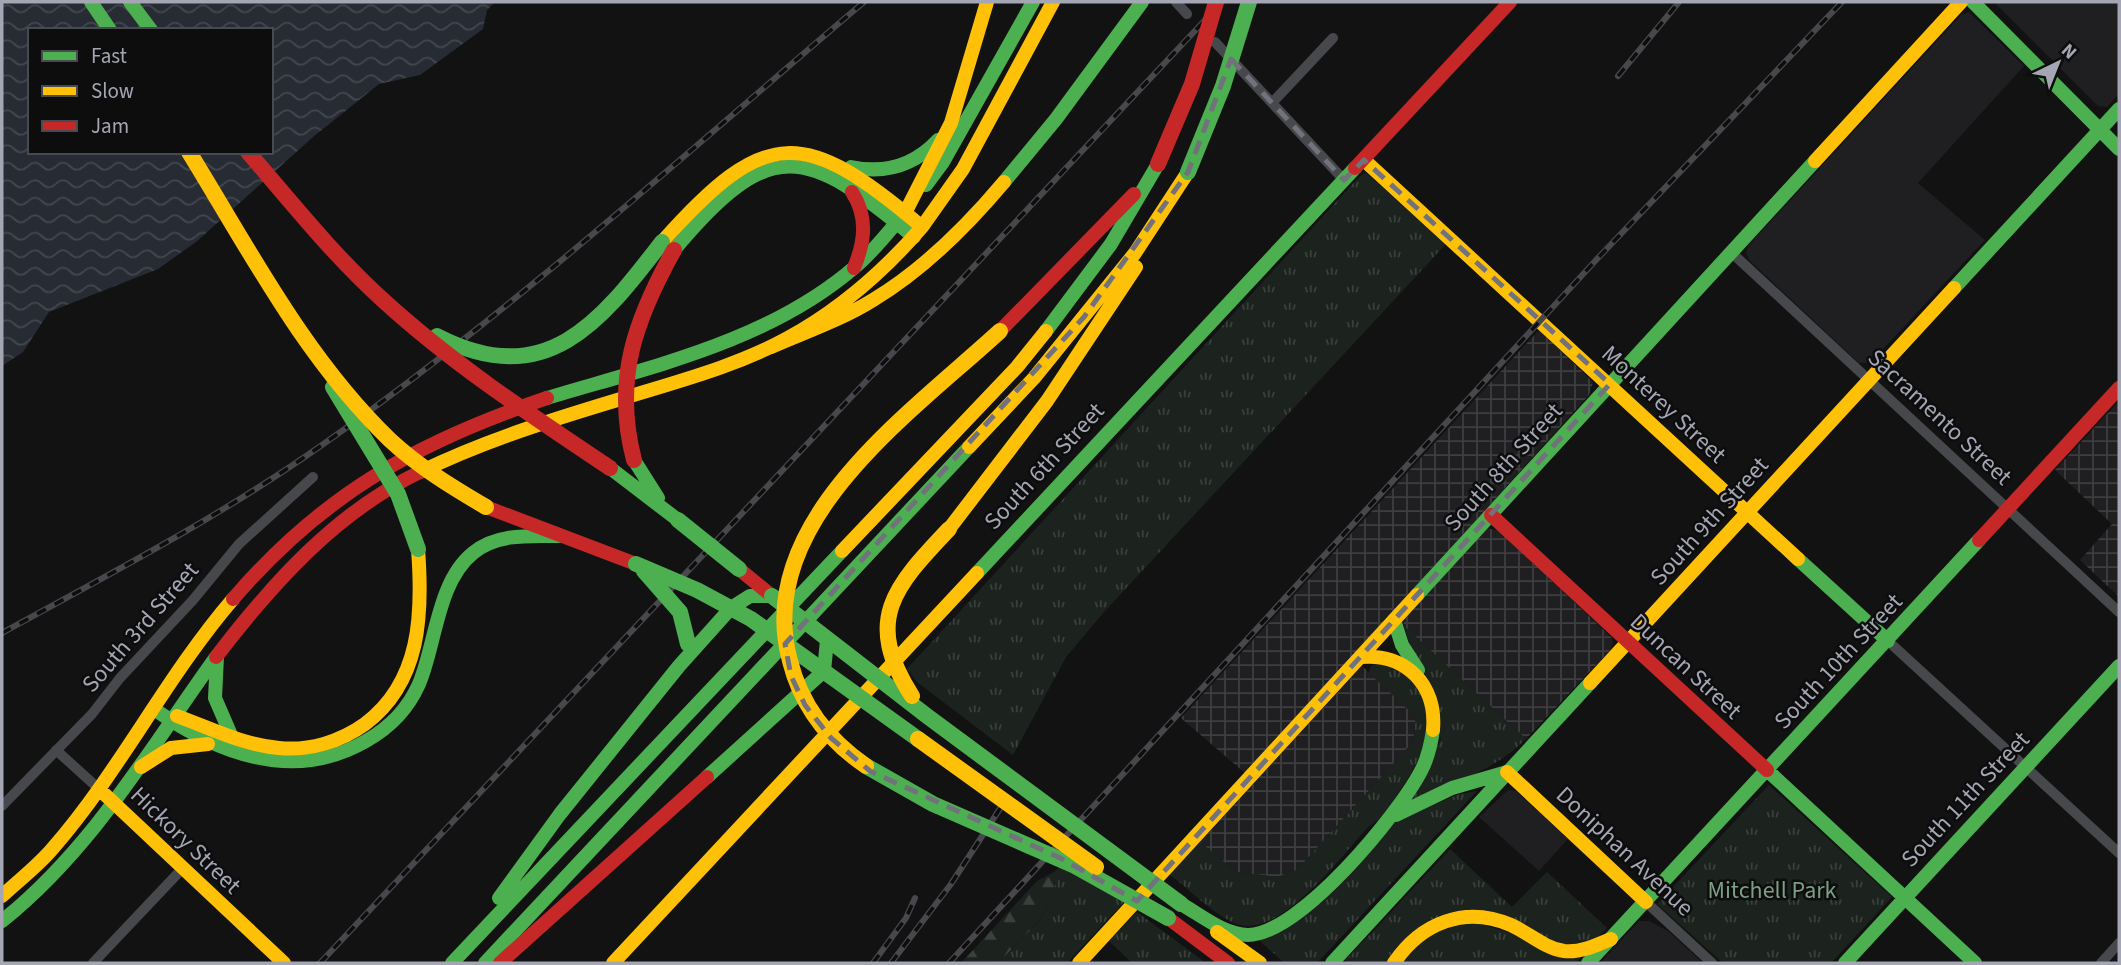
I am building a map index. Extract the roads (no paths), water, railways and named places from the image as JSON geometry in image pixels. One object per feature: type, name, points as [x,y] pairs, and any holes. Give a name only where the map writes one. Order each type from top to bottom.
[{"type":"main road","points":[[91,2],[109,28]]},
{"type":"main road","points":[[130,2],[150,28]]},
{"type":"main road","points":[[901,218],[951,123],[987,2]]},
{"type":"main road","points":[[2,897],[51,852],[99,789],[215,622],[253,576],[324,510],[364,481],[469,425],[719,346],[795,310],[854,268],[901,218],[943,162],[1033,2]]},
{"type":"main road","points":[[771,347],[875,276],[918,232],[964,169],[1053,2]]},
{"type":"main road","points":[[2,921],[61,869],[116,805],[173,718],[262,597],[294,562],[365,504],[412,475],[461,450],[509,432],[706,372],[851,313],[885,293],[931,257],[985,204],[1044,134],[1142,2]]},
{"type":"main road","points":[[452,963],[1017,367],[1069,304],[1139,203],[1158,164],[1183,112],[1202,58],[1216,2]]},
{"type":"main road","points":[[927,716],[893,671],[886,652],[884,631],[891,607],[922,558],[987,483],[1074,363],[1144,254],[1188,172],[1223,86],[1249,2]]},
{"type":"main road","name":"South 6th Street","points":[[613,963],[1510,2]]},
{"type":"main road","name":"South 8th Street","points":[[1079,963],[1961,2]]},
{"type":"main road","points":[[1973,2],[2119,149]]},
{"type":"main road","name":"South 9th Street","points":[[1332,963],[2119,109]]},
{"type":"main road","points":[[408,322],[475,354],[524,356],[549,349],[594,325],[668,246],[715,186],[736,168],[759,156],[802,152],[866,171],[890,170],[911,162],[931,149],[951,123]]},
{"type":"main road","points":[[154,709],[173,718],[281,748],[310,747],[341,740],[370,723],[389,705],[404,683],[417,648],[422,611],[418,549],[398,494],[190,154]]},
{"type":"main road","points":[[250,154],[353,272],[408,322],[500,392],[610,468],[827,640],[1260,963]]},
{"type":"main road","name":"Monterey Street","points":[[1364,160],[1888,640]]},
{"type":"main road","points":[[831,161],[867,182],[918,232]]},
{"type":"main road","points":[[1158,164],[1099,233],[832,494],[797,549],[785,593],[782,622],[791,676],[805,705],[831,738],[870,771],[897,787],[1062,859],[1168,918]]},
{"type":"main road","points":[[673,516],[650,490],[634,460],[625,429],[623,381],[645,305],[668,246],[736,186],[765,171],[793,167],[819,170],[901,218]]},
{"type":"main road","points":[[485,963],[1034,378],[1135,253],[1188,172]]},
{"type":"main road","points":[[845,184],[859,201],[865,225],[863,249],[854,268]]},
{"type":"main road","points":[[310,348],[399,448],[462,496],[636,564],[731,608],[916,736],[1228,963]]},
{"type":"main road","name":"South 10th Street","points":[[1588,963],[2119,388]]},
{"type":"main road","name":"Duncan Street","points":[[1490,515],[1975,963]]},
{"type":"main road","points":[[173,718],[211,744],[265,761],[298,764],[327,761],[359,748],[386,729],[405,709],[419,685],[462,563],[486,543],[501,538],[560,536]]},
{"type":"main road","points":[[636,564],[674,600],[687,625],[692,646]]},
{"type":"main road","points":[[452,963],[560,814],[679,666],[692,646],[731,608],[750,597],[772,596]]},
{"type":"main road","points":[[1181,904],[1234,932],[1245,935],[1268,931],[1310,905],[1382,826],[1415,782],[1431,747],[1433,709],[1422,679],[1402,645],[1394,621]]},
{"type":"main road","points":[[500,963],[824,671],[828,658],[827,640]]},
{"type":"main road","points":[[217,657],[211,680],[213,698],[231,735]]},
{"type":"main road","points":[[1361,657],[1390,658],[1422,679]]},
{"type":"main road","name":"South 11th Street","points":[[1845,963],[2119,666]]},
{"type":"main road","points":[[141,767],[171,748],[211,744]]},
{"type":"main road","points":[[1382,826],[1409,807],[1432,796],[1507,772]]},
{"type":"main road","name":"Doniphan Avenue","points":[[1507,772],[1646,902]]},
{"type":"main road","name":"Hickory Street","points":[[99,789],[284,963]]},
{"type":"main road","points":[[1394,963],[1407,943],[1419,933],[1458,916],[1499,921],[1565,951],[1584,950],[1611,939]]},
{"type":"street","points":[[1176,2],[1187,14]]},
{"type":"street","points":[[1272,103],[1333,38]]},
{"type":"street","points":[[1215,42],[1345,180]]},
{"type":"street","name":"Sacramento Street","points":[[1732,253],[2119,612]]},
{"type":"street","name":"South 3rd Street","points":[[2,806],[193,600],[239,544],[313,477]]},
{"type":"street","name":"Monterey Street","points":[[1888,640],[2119,853]]},
{"type":"street","name":"Hickory Street","points":[[56,750],[99,789]]},
{"type":"street","points":[[93,963],[182,869]]},
{"type":"street","name":"Doniphan Avenue","points":[[1646,902],[1712,963]]},
{"type":"street","points":[[2101,963],[2119,943]]},
{"type":"water","points":[[2,2],[495,2],[487,10],[483,29],[420,75],[379,84],[313,137],[196,242],[158,269],[49,312],[23,352],[2,366]]},
{"type":"railway","points":[[2,633],[165,544],[245,496],[393,394],[598,230],[864,2]]},
{"type":"railway","points":[[320,963],[1222,2]]},
{"type":"railway","points":[[1618,76],[1679,2]]},
{"type":"railway","points":[[949,963],[1597,259],[1842,2]]},
{"type":"railway","points":[[891,963],[951,884],[1001,807]]},
{"type":"railway","points":[[873,963],[906,918],[915,898]]},
{"type":"park label","name":"Mitchell Park","points":[[1772,890]]}]
